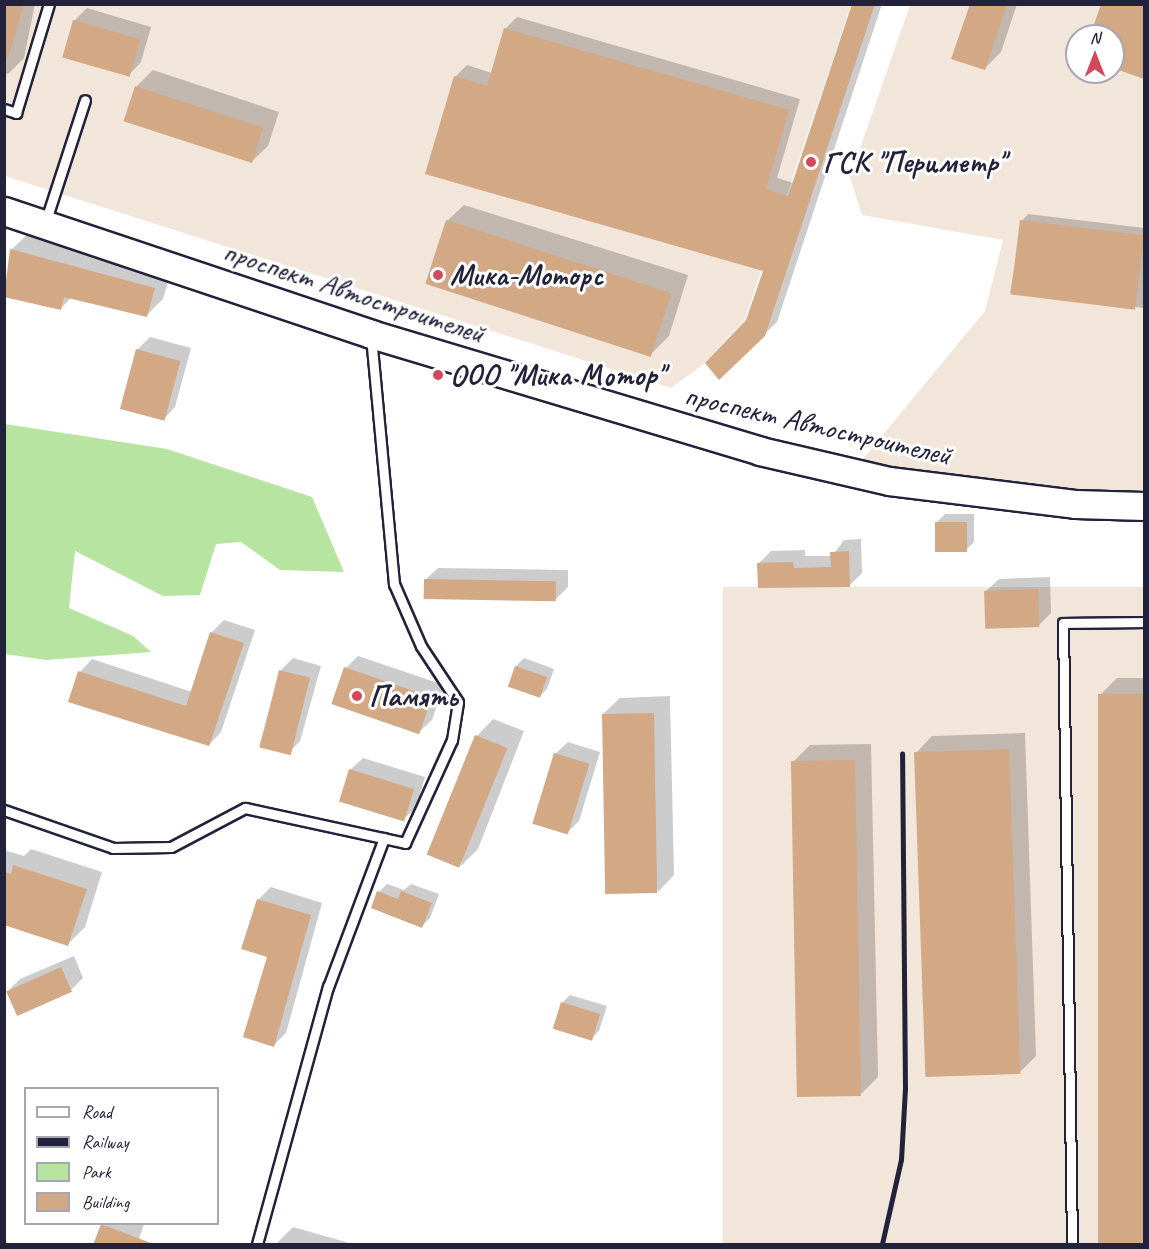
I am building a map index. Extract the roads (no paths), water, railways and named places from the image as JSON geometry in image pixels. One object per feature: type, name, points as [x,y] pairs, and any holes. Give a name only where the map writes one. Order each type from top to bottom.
[{"type":"main road","name":"проспект Автостроителей","points":[[4,211],[371,334],[760,451],[889,481],[1075,504],[1144,506]]},
{"type":"lane","points":[[4,109],[16,113],[49,4]]},
{"type":"lane","points":[[45,224],[85,100]]},
{"type":"lane","points":[[4,810],[113,848],[171,848],[245,808],[405,843],[452,740],[458,702],[421,646],[394,584],[371,334]]},
{"type":"lane","points":[[1072,1245],[1063,623],[1144,622]]},
{"type":"lane","points":[[257,1245],[328,987],[384,838]]},
{"type":"railway","points":[[882,1244],[901,1160],[905,1089],[902,754]]},
{"type":"place","name":"ГСК \"Периметр\"","points":[[811,162]]},
{"type":"place","name":"Мика-Моторс","points":[[438,275]]},
{"type":"place","name":"ООО \"Мика Мотор\"","points":[[438,375]]},
{"type":"place","name":"Память","points":[[357,696]]}]
